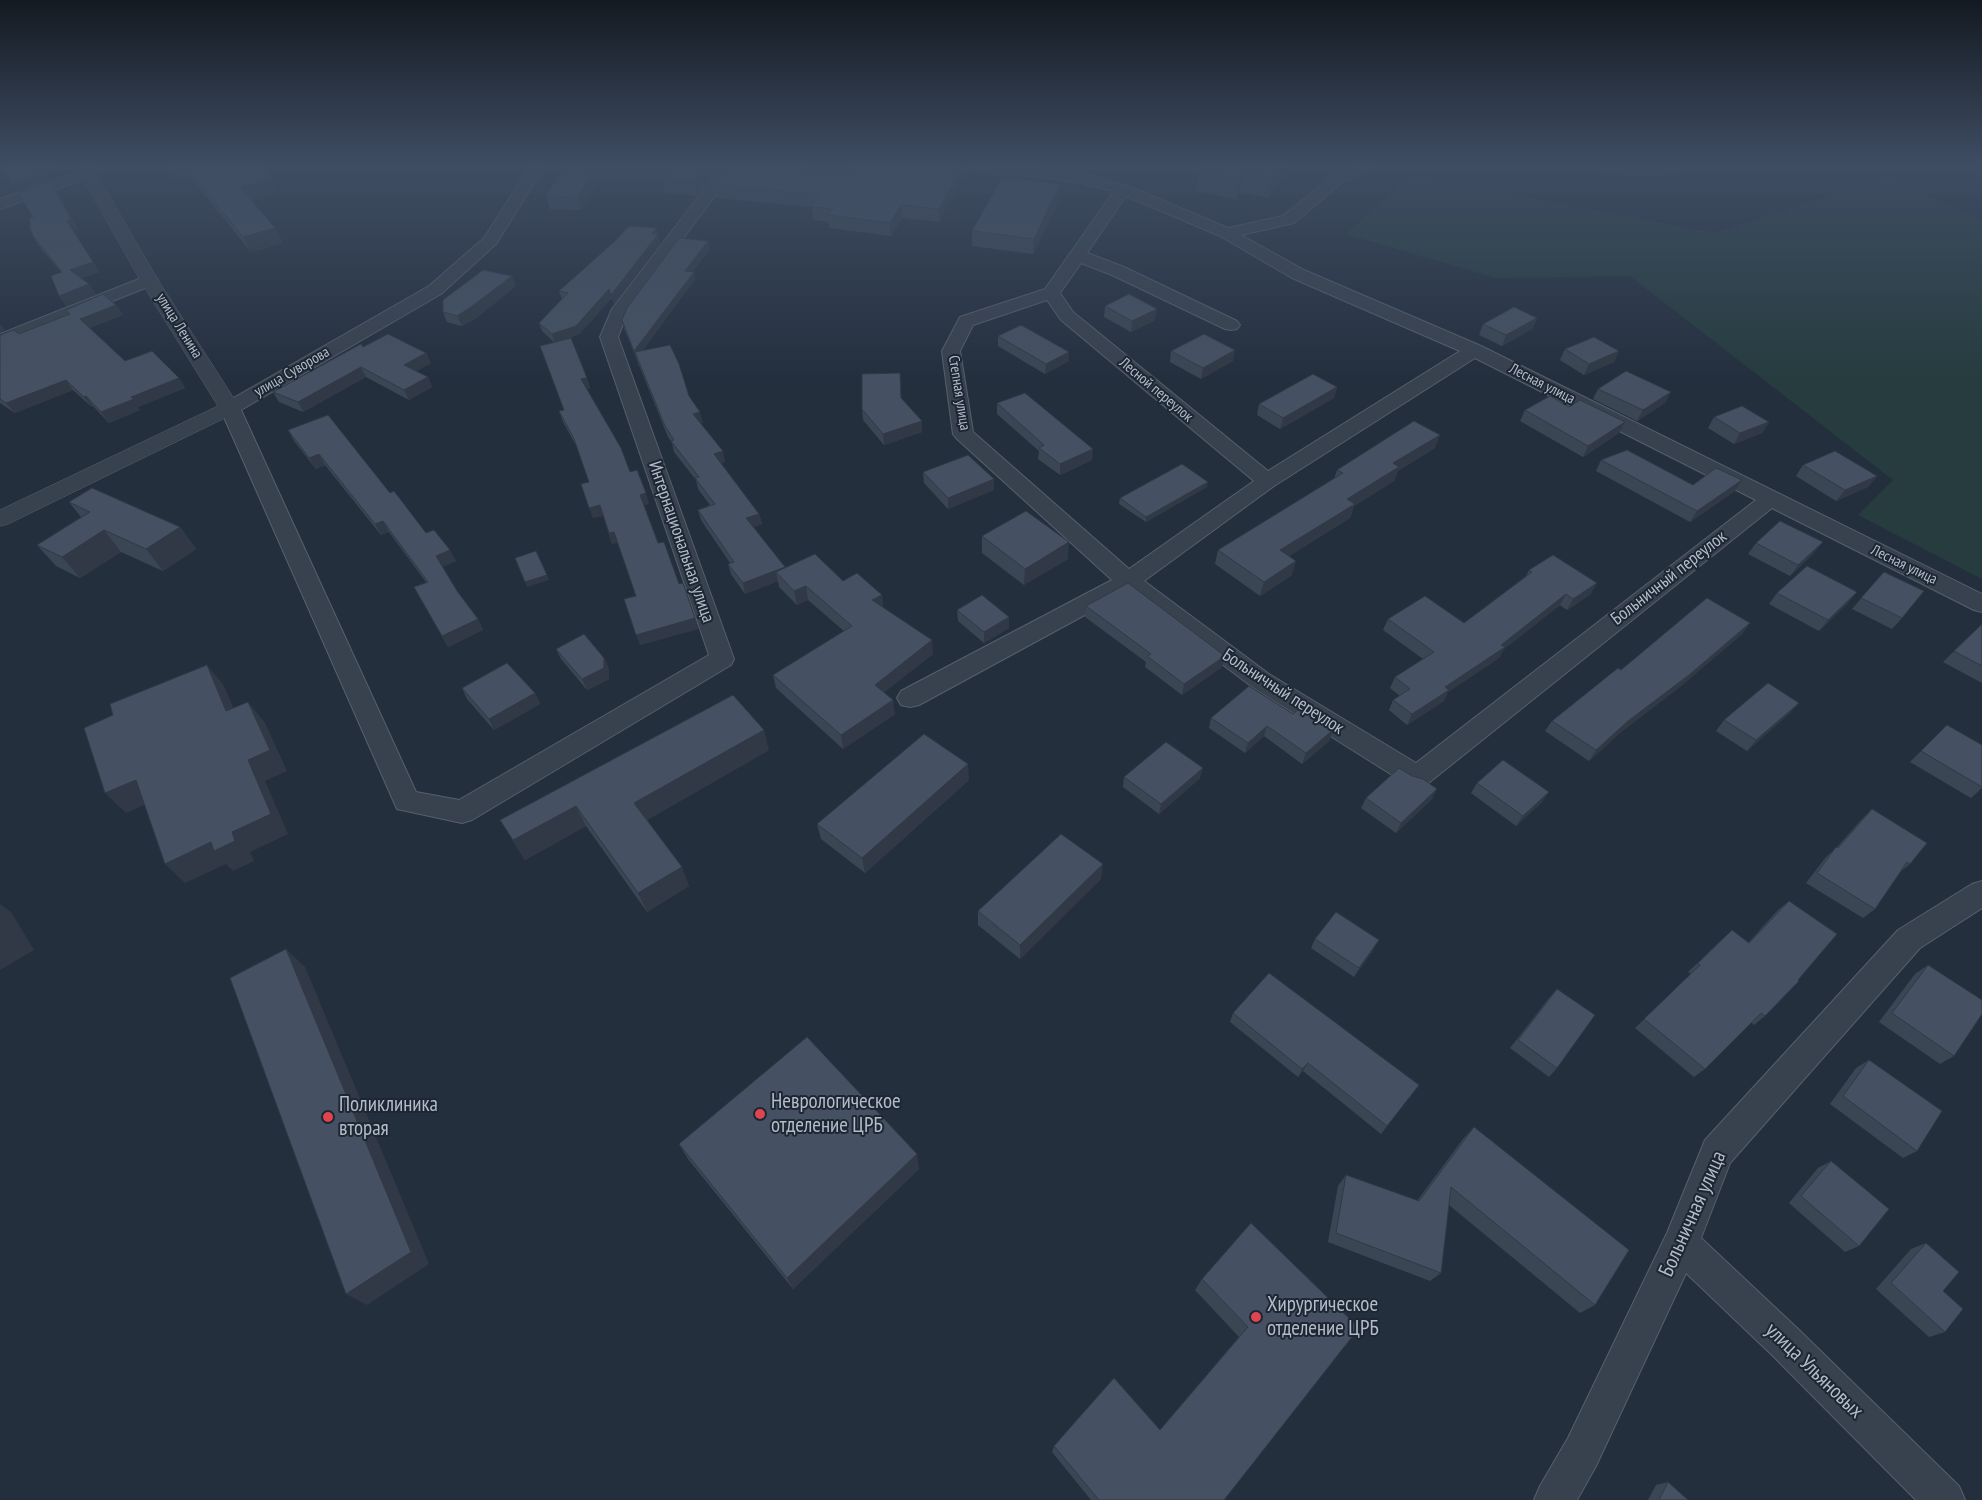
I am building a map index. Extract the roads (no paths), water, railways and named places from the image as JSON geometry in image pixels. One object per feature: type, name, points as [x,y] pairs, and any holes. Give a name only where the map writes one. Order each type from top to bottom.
[{"type":"street","name":"улица Ленина","points":[[124,236],[149,280],[230,408]]},
{"type":"street","name":"улица Суворова","points":[[0,519],[230,408],[435,290],[493,236]]},
{"type":"street","name":"Интернациональная улица","points":[[230,408],[407,801],[462,812],[722,659],[609,337],[618,313],[677,236]]},
{"type":"street","points":[[1051,293],[1089,236]]},
{"type":"street","name":"Лесная улица","points":[[1230,236],[1298,274],[1474,350],[1982,604]]},
{"type":"street","points":[[1076,254],[1118,271],[1232,325]]},
{"type":"street","points":[[0,341],[149,280]]},
{"type":"street","name":"Лесной переулок","points":[[1051,293],[1067,316],[1267,481]]},
{"type":"street","name":"Степная улица","points":[[1051,293],[966,321],[951,351],[963,434],[1128,581]]},
{"type":"street","points":[[910,698],[1128,581],[1267,481],[1474,350]]},
{"type":"street","name":"Больничный переулок","points":[[1128,581],[1260,680],[1417,777],[1770,499]]},
{"type":"street","name":"Больничная улица","points":[[1554,1500],[1582,1452],[1681,1244],[1717,1152],[1909,939],[1982,894]]},
{"type":"street","name":"улица Ульяновых","points":[[1681,1244],[1792,1348],[1945,1500]]},
{"type":"place","name":"Неврологическое отделение ЦРБ","points":[[760,1114]]},
{"type":"place","name":"Поликлиника вторая","points":[[328,1117]]},
{"type":"place","name":"Хирургическое отделение ЦРБ","points":[[1256,1317]]}]
